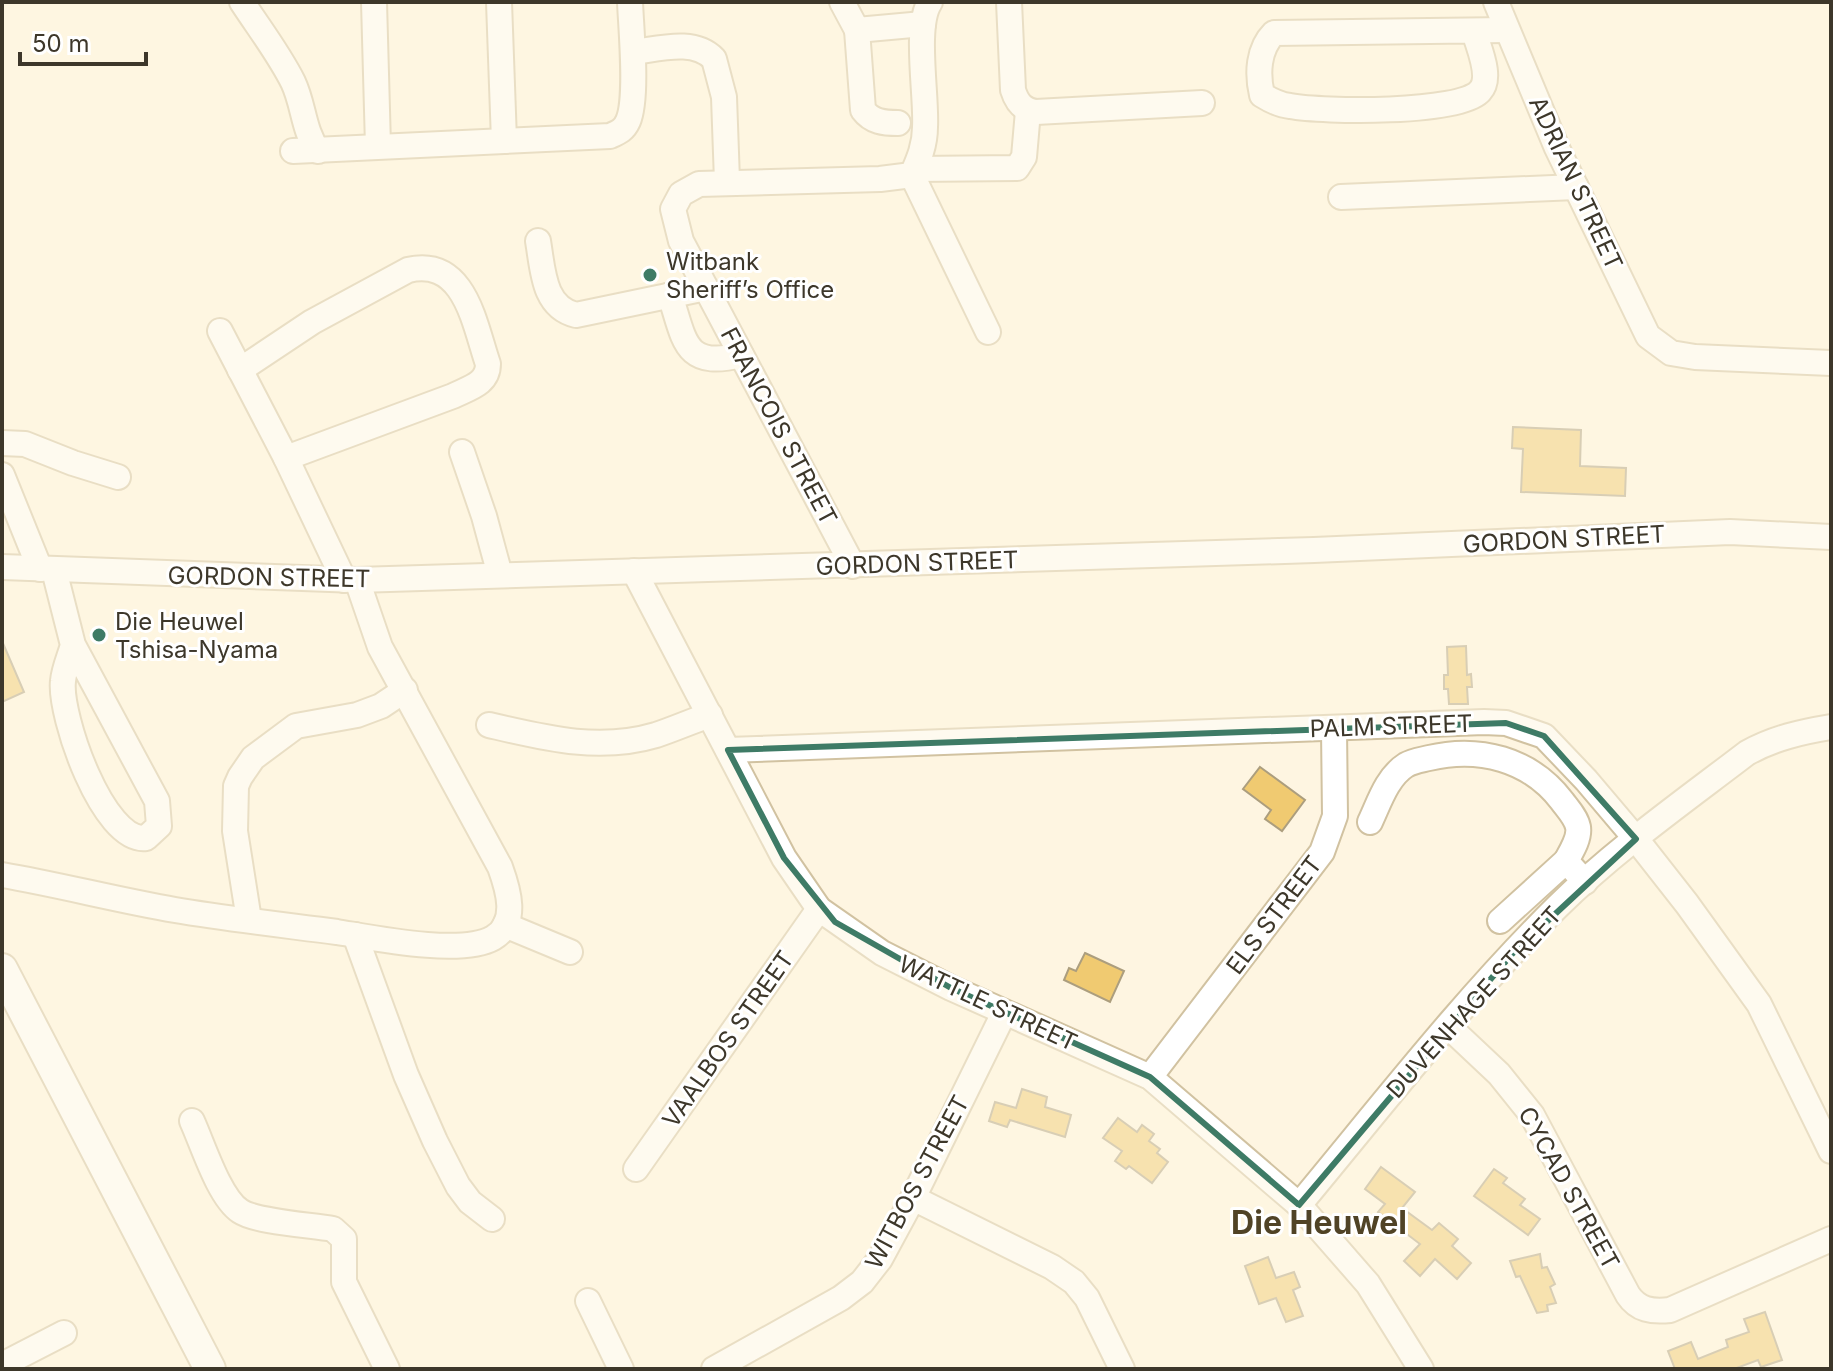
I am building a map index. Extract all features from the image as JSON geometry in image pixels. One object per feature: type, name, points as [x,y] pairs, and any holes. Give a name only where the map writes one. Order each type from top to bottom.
[{"type":"main road","points":[[2,969],[210,1369]]},
{"type":"street","points":[[242,2],[292,79],[310,140],[318,151]]},
{"type":"street","points":[[374,2],[378,146]]},
{"type":"street","points":[[499,2],[504,141]]},
{"type":"street","points":[[293,151],[610,136],[628,123],[631,111],[633,52],[630,2]]},
{"type":"street","points":[[842,2],[857,30],[863,110],[869,117],[883,123],[898,123]]},
{"type":"street","points":[[1009,2],[1013,90],[1016,100],[1028,111],[1202,103]]},
{"type":"street","name":"ADRIAN STREET","points":[[1496,2],[1576,187],[1648,336],[1671,353],[1695,357],[1831,363]]},
{"type":"street","points":[[857,30],[927,8],[925,128],[921,155],[914,172],[988,332]]},
{"type":"street","points":[[1474,31],[1483,65],[1483,86],[1471,98],[1444,106],[1324,110],[1287,106],[1262,95],[1259,83],[1261,54],[1274,33],[1507,30]]},
{"type":"street","points":[[633,52],[686,46],[708,52],[714,59],[724,97],[727,181]]},
{"type":"street","name":"FRANCOIS STREET","points":[[853,566],[681,241],[674,202],[687,189],[699,184],[727,181],[880,179],[914,172],[1017,168],[1024,157],[1028,111]]},
{"type":"street","points":[[1341,197],[1576,187]]},
{"type":"street","points":[[538,241],[551,299],[562,311],[576,315],[706,288]]},
{"type":"street","points":[[240,370],[312,322],[408,270],[425,266],[438,270],[452,279],[463,293],[488,364],[484,379],[453,396],[286,458]]},
{"type":"street","points":[[670,295],[685,340],[694,352],[717,361],[741,355]]},
{"type":"street","points":[[2,875],[173,910],[418,944],[476,945],[502,932],[505,925],[510,906],[509,891],[500,867],[380,647],[350,580],[220,331]]},
{"type":"street","points":[[2,443],[25,444],[118,477]]},
{"type":"street","points":[[462,452],[500,575]]},
{"type":"street","points":[[2,475],[47,569],[73,645],[157,801],[159,826],[146,838],[132,837],[107,813],[92,786],[67,722],[63,682],[73,645]]},
{"type":"street","name":"GORDON STREET","points":[[2,567],[350,580],[853,566],[1715,532],[1831,537]]},
{"type":"street","name":"WATTLE STREET","points":[[634,571],[784,858],[819,909],[882,953],[1004,1013],[1150,1077],[1299,1205],[1368,1284],[1421,1369]]},
{"type":"street","points":[[249,920],[235,831],[236,786],[240,777],[253,758],[296,726],[357,715],[381,706],[405,690]]},
{"type":"street","points":[[489,725],[557,741],[622,742],[655,735],[710,715]]},
{"type":"street","name":"PALM STREET","points":[[728,750],[1484,722],[1525,728],[1544,736],[1586,780],[1687,904],[1759,1004],[1831,1151]]},
{"type":"street","name":"DUVENHAGE STREET","points":[[1299,1205],[1448,1026],[1560,904],[1636,839],[1747,753],[1797,732],[1831,727]]},
{"type":"street","name":"ELS STREET","points":[[1150,1077],[1322,852],[1335,816],[1334,729]]},
{"type":"street","points":[[1370,822],[1393,776],[1404,766],[1440,755],[1467,753],[1491,755],[1528,770],[1557,796],[1574,818],[1578,835],[1566,861],[1500,921]]},
{"type":"street","points":[[1566,861],[1585,882]]},
{"type":"street","name":"VAALBOS STREET","points":[[636,1169],[819,909]]},
{"type":"street","points":[[505,925],[570,952]]},
{"type":"street","points":[[355,935],[406,1075],[435,1141],[458,1186],[470,1202],[492,1219]]},
{"type":"street","name":"WITBOS STREET","points":[[714,1369],[851,1292],[880,1259],[1004,1013]]},
{"type":"street","name":"CYCAD STREET","points":[[1448,1026],[1499,1074],[1532,1115],[1628,1295],[1642,1308],[1670,1310],[1831,1239]]},
{"type":"street","points":[[192,1121],[221,1185],[237,1209],[340,1233],[345,1248],[344,1282],[387,1369]]},
{"type":"street","points":[[913,1198],[1052,1267],[1074,1282],[1087,1298],[1122,1369]]},
{"type":"street","points":[[588,1301],[621,1369]]},
{"type":"street","points":[[2,1365],[64,1333]]},
{"type":"highlighted area","points":[[1506,723],[1544,736],[1636,839],[1512,954],[1299,1205],[1150,1077],[951,988],[835,922],[784,858],[728,750]]},
{"type":"building","points":[[1513,427],[1581,430],[1580,466],[1626,468],[1625,496],[1521,492],[1523,449],[1512,448]]},
{"type":"building","points":[[2,641],[24,692],[2,702]]},
{"type":"building","points":[[1466,646],[1467,675],[1471,674],[1472,687],[1467,687],[1468,704],[1449,704],[1448,689],[1444,689],[1444,675],[1448,675],[1447,647]]},
{"type":"building","points":[[1260,767],[1305,800],[1282,831],[1265,819],[1271,810],[1243,789]]},
{"type":"building","points":[[1085,953],[1124,971],[1110,1002],[1064,980],[1069,968],[1076,971]]},
{"type":"building","points":[[1022,1089],[1047,1097],[1045,1107],[1071,1115],[1065,1137],[1010,1120],[1007,1127],[989,1121],[995,1102],[1016,1108]]},
{"type":"building","points":[[1118,1118],[1137,1132],[1142,1125],[1154,1134],[1149,1141],[1160,1149],[1157,1153],[1168,1162],[1152,1183],[1129,1166],[1126,1169],[1115,1161],[1122,1151],[1103,1138]]},
{"type":"building","points":[[1381,1167],[1415,1192],[1402,1208],[1432,1230],[1439,1223],[1458,1239],[1452,1246],[1471,1263],[1457,1279],[1435,1259],[1420,1276],[1404,1261],[1420,1244],[1378,1212],[1385,1204],[1365,1189]]},
{"type":"building","points":[[1494,1169],[1507,1178],[1503,1183],[1525,1199],[1520,1205],[1540,1219],[1528,1235],[1474,1196]]},
{"type":"building","points":[[1540,1254],[1542,1268],[1547,1267],[1555,1284],[1550,1287],[1556,1303],[1547,1305],[1548,1311],[1537,1313],[1510,1261]]},
{"type":"building","points":[[1268,1257],[1276,1278],[1294,1272],[1300,1287],[1293,1290],[1303,1316],[1286,1322],[1276,1298],[1259,1304],[1245,1266]]},
{"type":"building","points":[[1765,1312],[1782,1360],[1761,1367],[1758,1360],[1734,1369],[1675,1369],[1668,1351],[1691,1342],[1698,1359],[1728,1347],[1726,1340],[1749,1332],[1744,1319]]},
{"type":"place","name":"Witbank Sheriff’s Office","points":[[650,275]]},
{"type":"place","name":"Die Heuwel Tshisa-Nyama","points":[[99,635]]},
{"type":"district","name":"Die Heuwel","points":[[1319,1222]]}]
